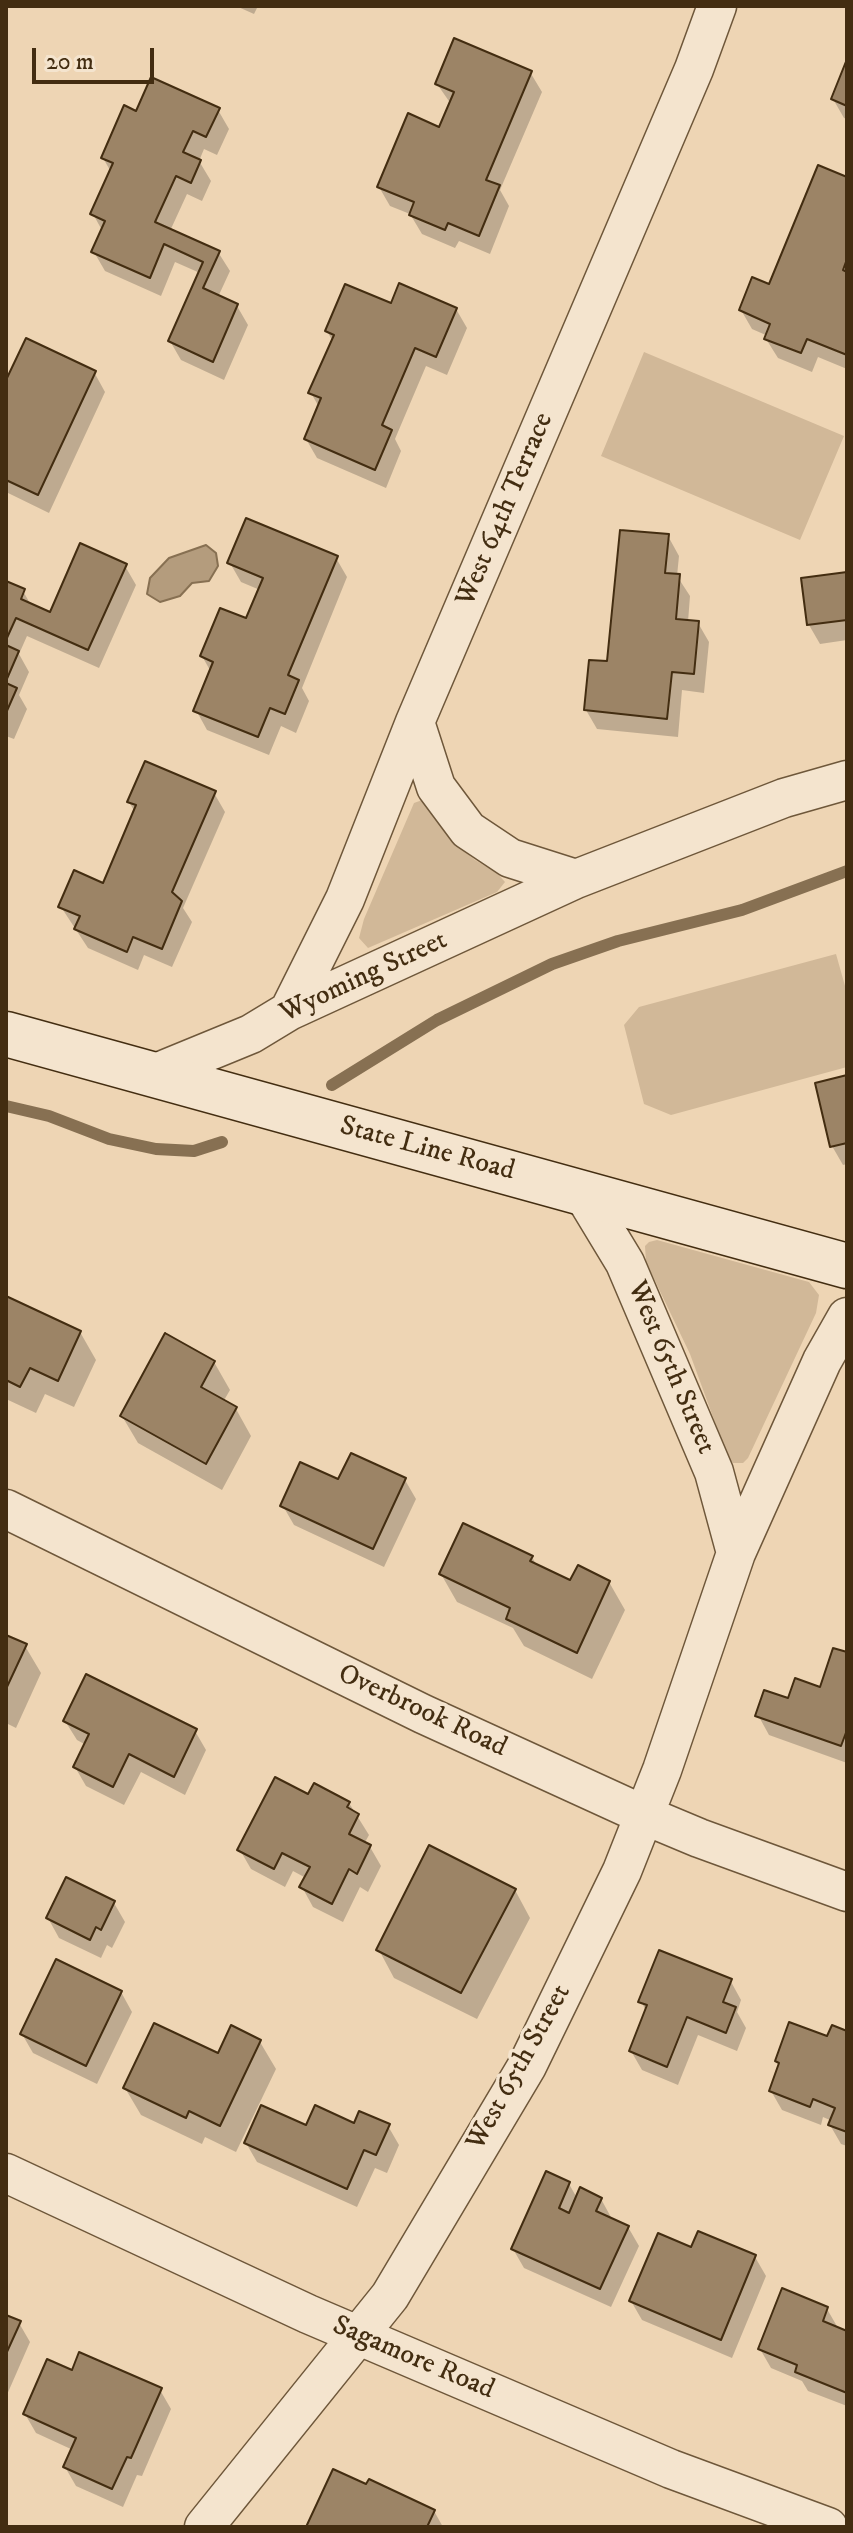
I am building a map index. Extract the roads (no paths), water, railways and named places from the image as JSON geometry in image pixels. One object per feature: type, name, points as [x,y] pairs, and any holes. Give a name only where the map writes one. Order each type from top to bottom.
[{"type":"main road","name":"State Line Road","points":[[6,1034],[847,1266]]},
{"type":"street","name":"West 64th Terrace","points":[[289,1011],[345,899],[415,722],[688,82],[717,6]]},
{"type":"street","points":[[415,722],[436,787],[468,830],[510,858],[576,879]]},
{"type":"street","name":"Wyoming Street","points":[[151,1075],[251,1034],[289,1011],[576,879],[784,798],[847,780]]},
{"type":"street","name":"West 65th Street","points":[[582,1192],[625,1263],[637,1291],[714,1472],[736,1553]]},
{"type":"street","name":"West 65th Street","points":[[204,2527],[390,2296],[527,2066],[622,1871],[662,1770],[736,1553],[822,1361],[847,1317]]},
{"type":"street","name":"Overbrook Road","points":[[6,1509],[423,1714],[644,1815],[847,1892]]},
{"type":"street","name":"Sagamore Road","points":[[6,2173],[308,2314],[671,2469],[828,2527]]},
{"type":"waterway","points":[[332,1085],[437,1020],[552,964],[618,941],[742,910],[847,871]]},
{"type":"waterway","points":[[6,1106],[49,1116],[109,1139],[156,1149],[194,1151],[222,1142]]}]
